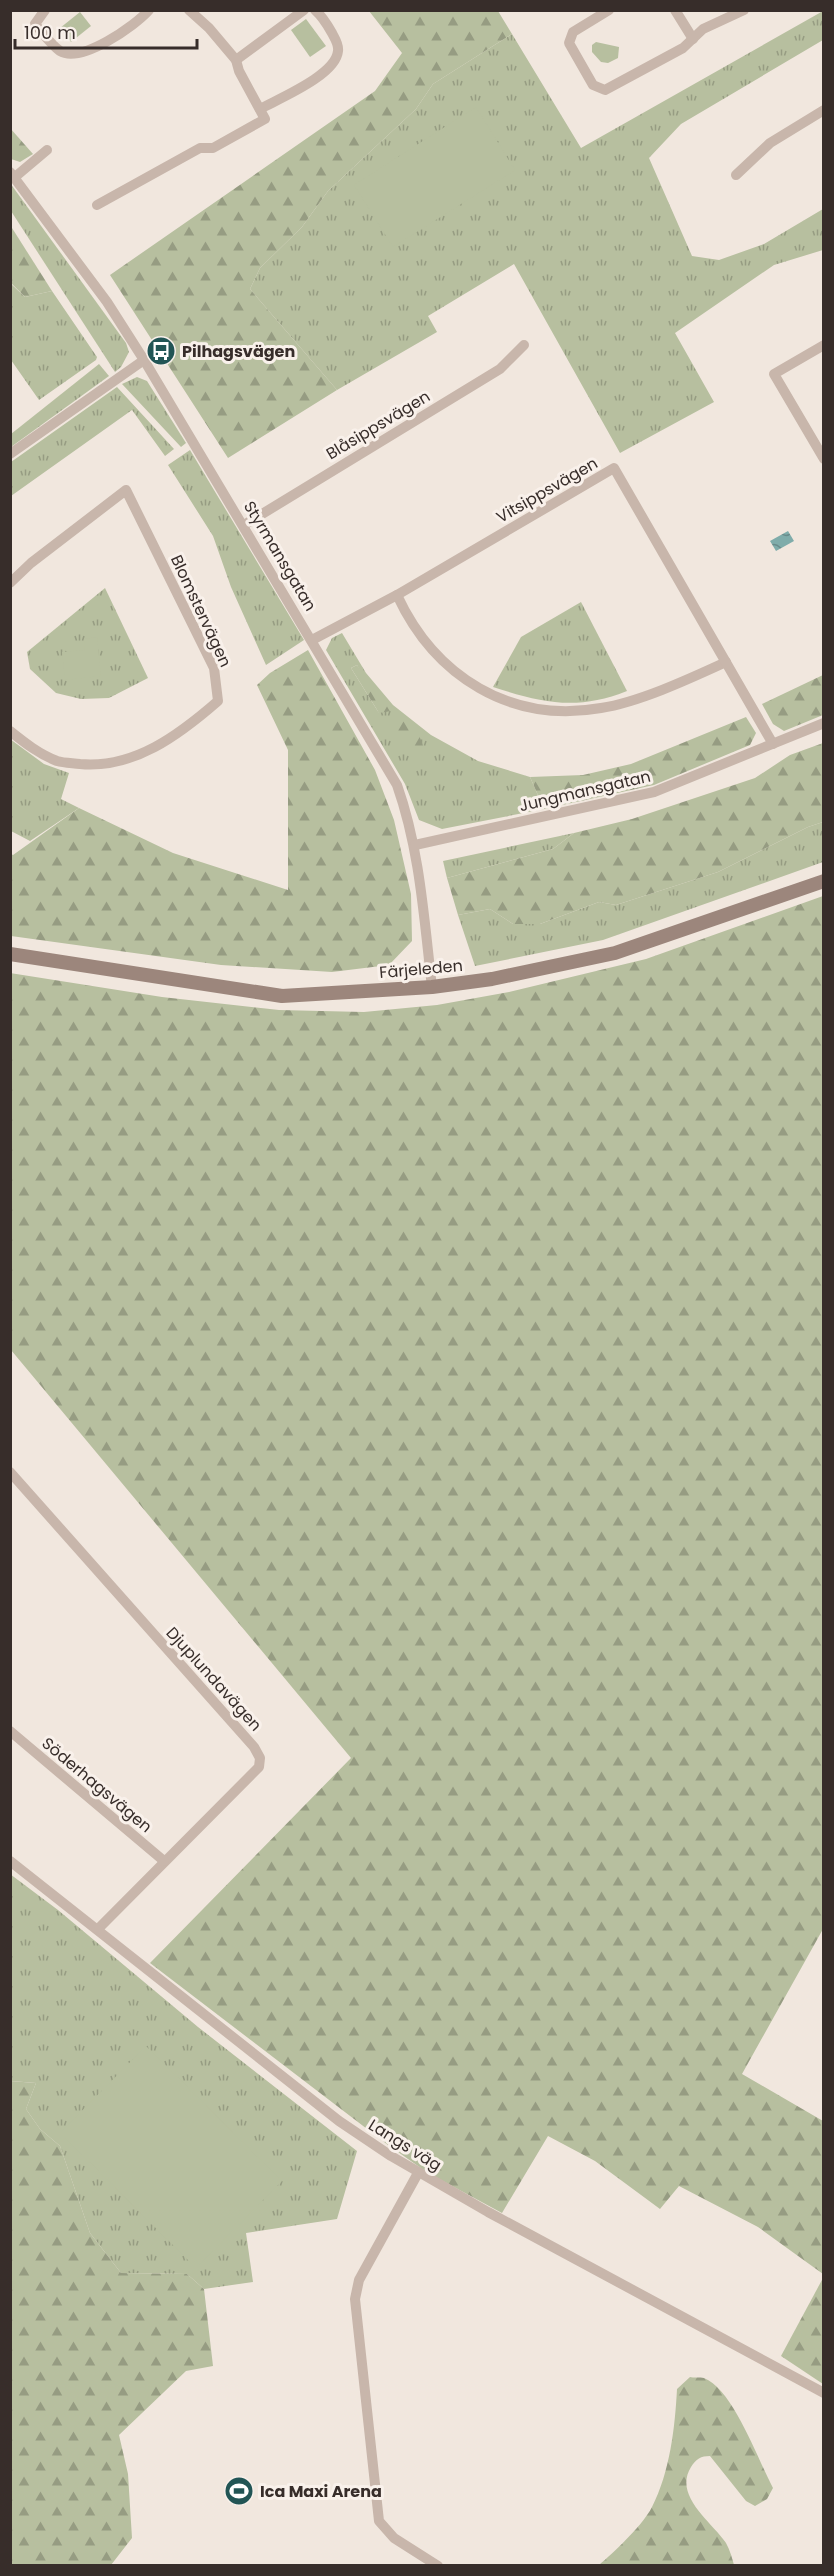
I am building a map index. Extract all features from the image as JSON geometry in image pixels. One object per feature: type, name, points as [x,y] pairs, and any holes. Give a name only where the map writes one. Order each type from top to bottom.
[{"type":"main road","name":"Färjeleden","points":[[10,954],[282,996],[432,987],[492,979],[615,953],[824,881]]},
{"type":"street","points":[[45,10],[35,24],[60,51],[72,54],[84,52],[108,40],[138,22],[149,10]]},
{"type":"street","points":[[97,204],[200,148],[213,148],[265,119],[239,71],[236,60],[210,28],[189,10]]},
{"type":"street","points":[[236,60],[304,10]]},
{"type":"street","points":[[260,110],[321,75],[333,63],[338,53],[338,45],[328,25],[315,10]]},
{"type":"street","points":[[609,10],[573,32],[569,43],[592,85],[605,90],[683,48],[703,29],[744,10]]},
{"type":"street","points":[[675,10],[693,39]]},
{"type":"street","points":[[736,175],[770,143],[824,110]]},
{"type":"street","name":"Styrmansgatan","points":[[47,150],[13,175],[107,302],[144,360],[397,785],[410,821],[415,845],[432,987]]},
{"type":"street","name":"Blåsippsvägen","points":[[244,525],[500,369],[524,345]]},
{"type":"street","points":[[824,345],[774,374],[824,459]]},
{"type":"street","points":[[10,454],[144,360]]},
{"type":"street","name":"Vitsippsvägen","points":[[312,640],[397,595],[614,468],[773,744]]},
{"type":"street","name":"Blomstervägen","points":[[10,583],[31,563],[126,489],[214,668],[219,701],[179,733],[152,750],[116,763],[59,762],[34,750],[10,731]]},
{"type":"street","points":[[397,595],[429,646],[463,679],[485,692],[512,703],[536,709],[559,711],[603,708],[726,662]]},
{"type":"street","name":"Jungmansgatan","points":[[415,845],[654,792],[824,723]]},
{"type":"street","name":"Djuplundavägen","points":[[10,1472],[254,1747],[260,1758],[259,1767],[99,1928]]},
{"type":"street","name":"Söderhagsvägen","points":[[10,1731],[164,1861]]},
{"type":"street","name":"Langs väg","points":[[10,1861],[99,1928],[339,2121],[418,2173],[824,2393]]},
{"type":"street","points":[[418,2173],[359,2280],[355,2299],[376,2510],[379,2521],[394,2538],[438,2565]]},
{"type":"green space","points":[[369,11],[498,11],[512,34],[433,84],[416,109],[328,191],[302,227],[260,268],[250,289],[337,390],[228,458],[110,275],[375,91],[402,53]]},
{"type":"green space","points":[[823,11],[823,40],[681,124],[649,158],[692,256],[719,260],[764,244],[823,209],[823,250],[774,265],[675,333],[714,402],[620,453],[514,264],[428,316],[437,332],[337,390],[250,289],[260,268],[302,227],[328,191],[416,109],[433,84],[512,34],[581,148]]},
{"type":"green space","points":[[80,12],[91,26],[71,42],[60,28]]},
{"type":"green space","points":[[306,19],[326,46],[310,57],[291,30]]},
{"type":"green space","points":[[596,42],[619,47],[618,58],[608,63],[601,62],[592,52],[592,45]]},
{"type":"green space","points":[[476,107],[515,170],[393,247],[354,185]]},
{"type":"green space","points":[[10,128],[33,154],[20,162],[11,159]]},
{"type":"green space","points":[[10,183],[126,343],[129,352],[121,367],[115,372],[11,211]]},
{"type":"green space","points":[[10,225],[52,291],[25,297],[11,283]]},
{"type":"green space","points":[[10,283],[25,297],[52,291],[97,357],[96,360],[39,400],[11,360]]},
{"type":"green space","points":[[99,364],[109,376],[11,447],[11,434]]},
{"type":"green space","points":[[137,377],[147,381],[186,443],[181,447],[122,384]]},
{"type":"green space","points":[[117,387],[174,449],[165,456],[132,410],[11,496],[11,462]]},
{"type":"green space","points":[[190,450],[304,640],[266,665],[231,587],[213,536],[168,465]]},
{"type":"green space","points":[[105,588],[148,678],[109,698],[81,699],[56,693],[30,669],[27,652]]},
{"type":"green space","points":[[581,602],[627,691],[576,703],[544,701],[493,687],[521,637]]},
{"type":"green space","points":[[342,633],[366,673],[393,705],[431,735],[478,761],[530,777],[544,809],[442,829],[419,820],[405,784],[326,650],[332,638]],"holes":[[[357,665],[379,713],[351,668]]]},
{"type":"green space","points":[[97,637],[101,676],[65,680],[62,652],[85,650],[84,639]]},
{"type":"green space","points":[[308,650],[375,770],[394,820],[411,894],[412,941],[389,965],[332,972],[221,965],[11,936],[11,854],[13,855],[79,808],[173,853],[288,890],[288,750],[257,685],[270,673]]},
{"type":"green space","points":[[357,665],[391,711],[379,713],[351,668]]},
{"type":"green space","points":[[823,675],[823,715],[784,731],[773,724],[762,704]]},
{"type":"green space","points":[[396,715],[416,731],[425,755],[414,754],[402,741],[388,720]]},
{"type":"green space","points":[[746,717],[756,733],[750,745],[654,785],[544,809],[530,777],[583,775],[631,764]]},
{"type":"green space","points":[[10,739],[44,764],[69,773],[61,799],[79,808],[30,841],[11,831]]},
{"type":"green space","points":[[823,743],[823,822],[808,827],[718,872],[616,905],[599,902],[540,924],[513,924],[490,909],[458,915],[447,878],[553,849],[574,833],[632,819],[755,778],[790,755]]},
{"type":"green space","points":[[823,822],[823,862],[603,940],[475,966],[458,915],[490,909],[513,924],[540,924],[599,902],[616,905],[718,872],[808,827]]},
{"type":"green space","points":[[574,833],[553,849],[447,878],[443,861]]},
{"type":"green space","points":[[823,896],[823,1929],[742,2074],[823,2121],[823,2274],[758,2227],[679,2186],[660,2209],[595,2161],[548,2136],[502,2213],[428,2173],[388,2145],[150,1963],[351,1758],[11,1350],[10,973],[162,997],[279,1010],[364,1012],[437,1005],[509,992],[646,959]]},
{"type":"green space","points":[[10,1874],[58,1910],[198,2027],[357,2151],[337,2219],[246,2233],[253,2282],[204,2289],[187,2274],[121,2273],[90,2233],[60,2146],[40,2129],[26,2109],[36,2083],[11,2081]]},
{"type":"green space","points":[[146,2046],[282,2181],[196,2268],[60,2133]]},
{"type":"green space","points":[[10,2081],[36,2083],[26,2109],[40,2129],[60,2146],[90,2233],[121,2273],[187,2274],[204,2289],[213,2366],[186,2371],[119,2435],[128,2474],[132,2538],[111,2565],[11,2565]]},
{"type":"green space","points":[[823,2278],[823,2384],[781,2356]]},
{"type":"green space","points":[[690,2377],[704,2378],[715,2385],[725,2396],[744,2427],[773,2488],[767,2499],[755,2506],[746,2501],[710,2456],[701,2457],[691,2467],[687,2478],[690,2498],[726,2543],[734,2565],[599,2565],[635,2530],[652,2507],[667,2464],[673,2434],[677,2389]]},
{"type":"water","points":[[788,531],[794,541],[776,551],[770,541]]},
{"type":"place","name":"Pilhagsvägen","points":[[161,351]]},
{"type":"place","name":"Ica Maxi Arena","points":[[239,2491]]}]
